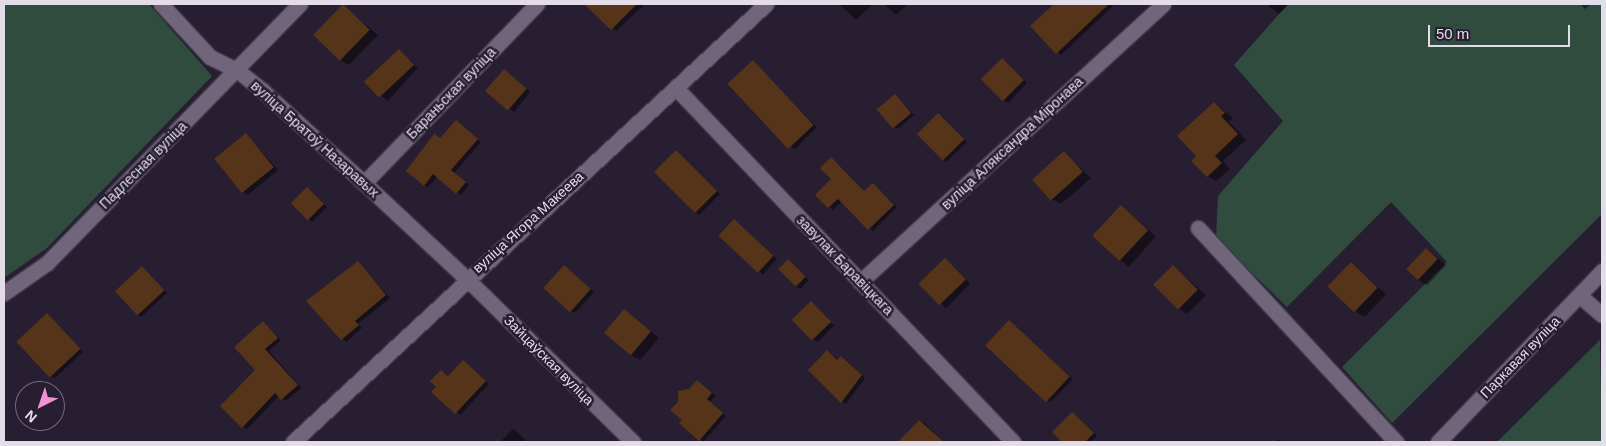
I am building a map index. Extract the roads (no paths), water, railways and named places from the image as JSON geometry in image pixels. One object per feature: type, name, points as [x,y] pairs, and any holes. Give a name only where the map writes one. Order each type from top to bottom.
[{"type":"street","name":"вуліца Братоў Назаравых","points":[[161,4],[210,57],[237,70],[364,183],[466,278]]},
{"type":"street","name":"Падлесная вуліца","points":[[4,293],[47,263],[300,4]]},
{"type":"street","name":"Бараньская вуліца","points":[[364,183],[537,4]]},
{"type":"street","name":"вуліца Ягора Макеева","points":[[292,442],[466,278],[766,4]]},
{"type":"street","name":"вуліца Аляксандра Міронава","points":[[860,282],[1163,4]]},
{"type":"street","name":"завулак Баравіцкага","points":[[676,88],[1013,442]]},
{"type":"street","points":[[1198,228],[1396,442]]},
{"type":"street","name":"Паркавая вуліца","points":[[1438,442],[1602,271]]},
{"type":"street","name":"Зайцаўская вуліца","points":[[466,278],[633,442]]},
{"type":"street","points":[[1579,295],[1602,315]]}]
